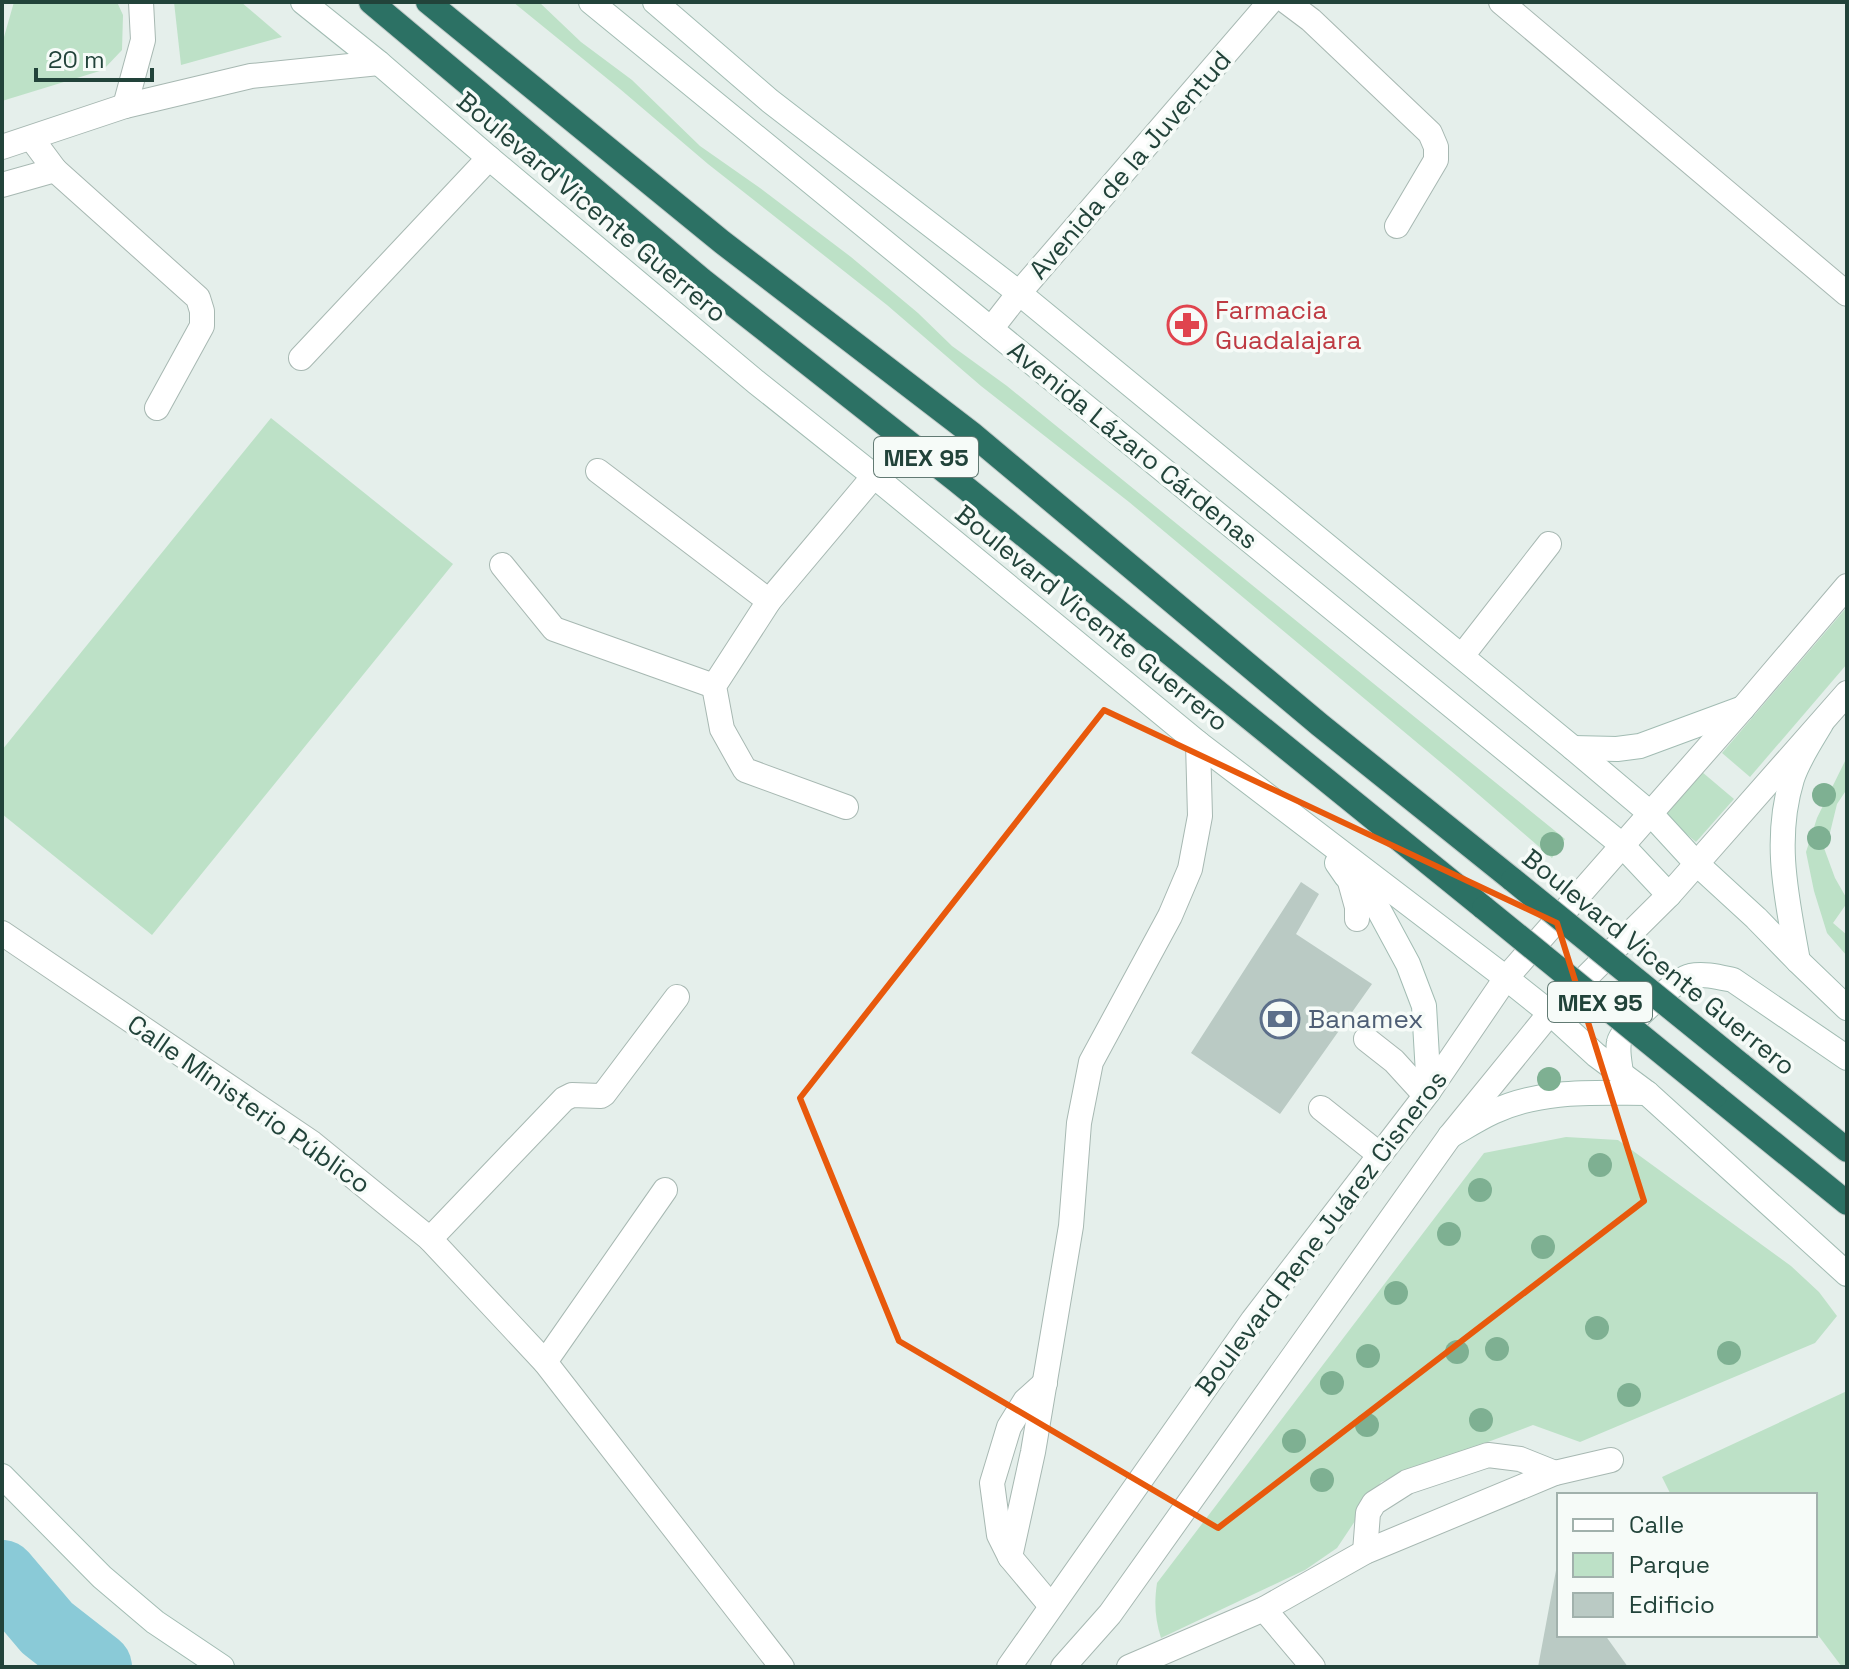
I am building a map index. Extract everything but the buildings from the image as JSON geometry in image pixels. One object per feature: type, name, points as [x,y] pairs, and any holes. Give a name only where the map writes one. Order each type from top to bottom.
[{"type":"highway","name":"Boulevard Vicente Guerrero","points":[[371,2],[702,280],[968,490],[1847,1203]]},
{"type":"highway","name":"Boulevard Vicente Guerrero","points":[[428,2],[722,242],[971,433],[1320,725],[1847,1150]]},
{"type":"main road","points":[[125,106],[143,40],[141,2]]},
{"type":"main road","name":"Boulevard Vicente Guerrero","points":[[303,2],[756,382],[1198,743],[1550,1013],[1596,1055],[1647,1093],[1847,1274]]},
{"type":"main road","name":"Avenida Lázaro Cárdenas","points":[[591,2],[1622,845],[1669,895]]},
{"type":"main road","name":"Avenida Lázaro Cárdenas","points":[[655,2],[770,101],[1019,293],[1462,656],[1650,813],[1696,863]]},
{"type":"main road","name":"Avenida de la Juventud","points":[[991,329],[1270,2]]},
{"type":"main road","points":[[1287,2],[1311,20],[1430,133],[1436,147],[1436,160],[1397,226]]},
{"type":"main road","points":[[1501,2],[1847,294]]},
{"type":"main road","points":[[2,147],[125,106],[251,76],[379,63]]},
{"type":"main road","points":[[32,139],[55,170],[198,298],[202,326],[157,408]]},
{"type":"main road","points":[[301,358],[489,158]]},
{"type":"main road","points":[[2,185],[55,170]]},
{"type":"main road","points":[[598,471],[769,601]]},
{"type":"main road","points":[[846,807],[745,770],[722,729],[714,686],[769,601],[874,476]]},
{"type":"main road","points":[[1462,656],[1549,544]]},
{"type":"main road","points":[[502,565],[554,629],[714,686]]},
{"type":"main road","name":"Boulevard Rene Juárez Cisneros","points":[[1009,1667],[1253,1320],[1427,1093],[1506,978],[1847,586]]},
{"type":"main road","points":[[1798,961],[1782,867],[1784,821],[1793,777],[1821,724],[1847,693]]},
{"type":"main road","points":[[1573,748],[1640,746],[1743,708]]},
{"type":"main road","name":"Boulevard Rene Juárez Cisneros","points":[[1063,1667],[1110,1614],[1450,1136],[1550,1013],[1669,895],[1821,724]]},
{"type":"main road","points":[[1010,1557],[1033,1452],[1071,1226],[1079,1123],[1091,1062],[1170,916],[1190,869],[1200,816],[1198,743]]},
{"type":"main road","points":[[1318,835],[1349,878],[1374,901],[1408,964],[1424,1006],[1427,1093]]},
{"type":"main road","points":[[1696,863],[1847,1008]]},
{"type":"main road","points":[[1349,878],[1357,919]]},
{"type":"main road","name":"Calle Ministerio Público","points":[[2,933],[312,1143],[430,1239],[545,1362],[782,1667]]},
{"type":"main road","points":[[1621,1073],[1619,1042],[1623,1033],[1657,998],[1687,976],[1712,975],[1733,980],[1847,1058]]},
{"type":"main road","points":[[430,1239],[564,1099],[572,1095],[604,1094],[677,997]]},
{"type":"main road","points":[[1366,1039],[1427,1093]]},
{"type":"main road","points":[[1450,1136],[1494,1111],[1520,1102],[1557,1094],[1647,1093]]},
{"type":"main road","points":[[1321,1108],[1380,1155]]},
{"type":"main road","points":[[545,1362],[665,1190]]},
{"type":"main road","points":[[1045,1383],[1025,1401],[1009,1427],[992,1483],[999,1535],[1010,1557],[1051,1606]]},
{"type":"main road","points":[[1365,1552],[1368,1513],[1374,1503],[1407,1482],[1488,1455],[1520,1459],[1555,1473]]},
{"type":"main road","points":[[1137,1665],[1264,1609],[1365,1552],[1555,1473],[1611,1460]]},
{"type":"main road","points":[[2,1476],[102,1577],[155,1622],[222,1667]]},
{"type":"main road","points":[[1264,1609],[1313,1667]]},
{"type":"highlighted area","points":[[1104,710],[1557,923],[1644,1201],[1218,1528],[899,1341],[800,1098]]},
{"type":"green space","points":[[14,2],[117,2],[123,15],[122,50],[103,70],[2,101],[2,44]]},
{"type":"green space","points":[[174,2],[241,2],[282,37],[181,65]]},
{"type":"green space","points":[[513,2],[539,2],[581,42],[632,80],[700,146],[851,257],[952,346],[1007,386],[1565,839],[1552,858],[1129,502],[981,386],[887,305],[708,164]]},
{"type":"green space","points":[[271,418],[453,564],[152,935],[2,814],[2,750]]},
{"type":"green space","points":[[1847,607],[1847,664],[1750,777],[1722,753]]},
{"type":"green space","points":[[1847,757],[1847,789],[1837,804],[1824,848],[1847,899],[1833,923],[1847,935],[1847,956],[1827,933],[1806,852],[1817,818]]},
{"type":"green space","points":[[1702,772],[1734,799],[1696,842],[1664,815]]},
{"type":"green space","points":[[1566,1137],[1618,1140],[1791,1266],[1819,1292],[1837,1316],[1815,1343],[1580,1442],[1533,1425],[1381,1482],[1337,1548],[1305,1570],[1161,1638],[1156,1611],[1157,1583],[1484,1153]]},
{"type":"green space","points":[[1847,1391],[1847,1667],[1842,1667],[1817,1634],[1817,1493],[1670,1493],[1662,1477]]},
{"type":"waterway","points":[[2,1575],[47,1628],[97,1667]]},
{"type":"place","name":"Farmacia Guadalajara","points":[[1187,325]]},
{"type":"place","name":"Banamex","points":[[1280,1019]]}]
